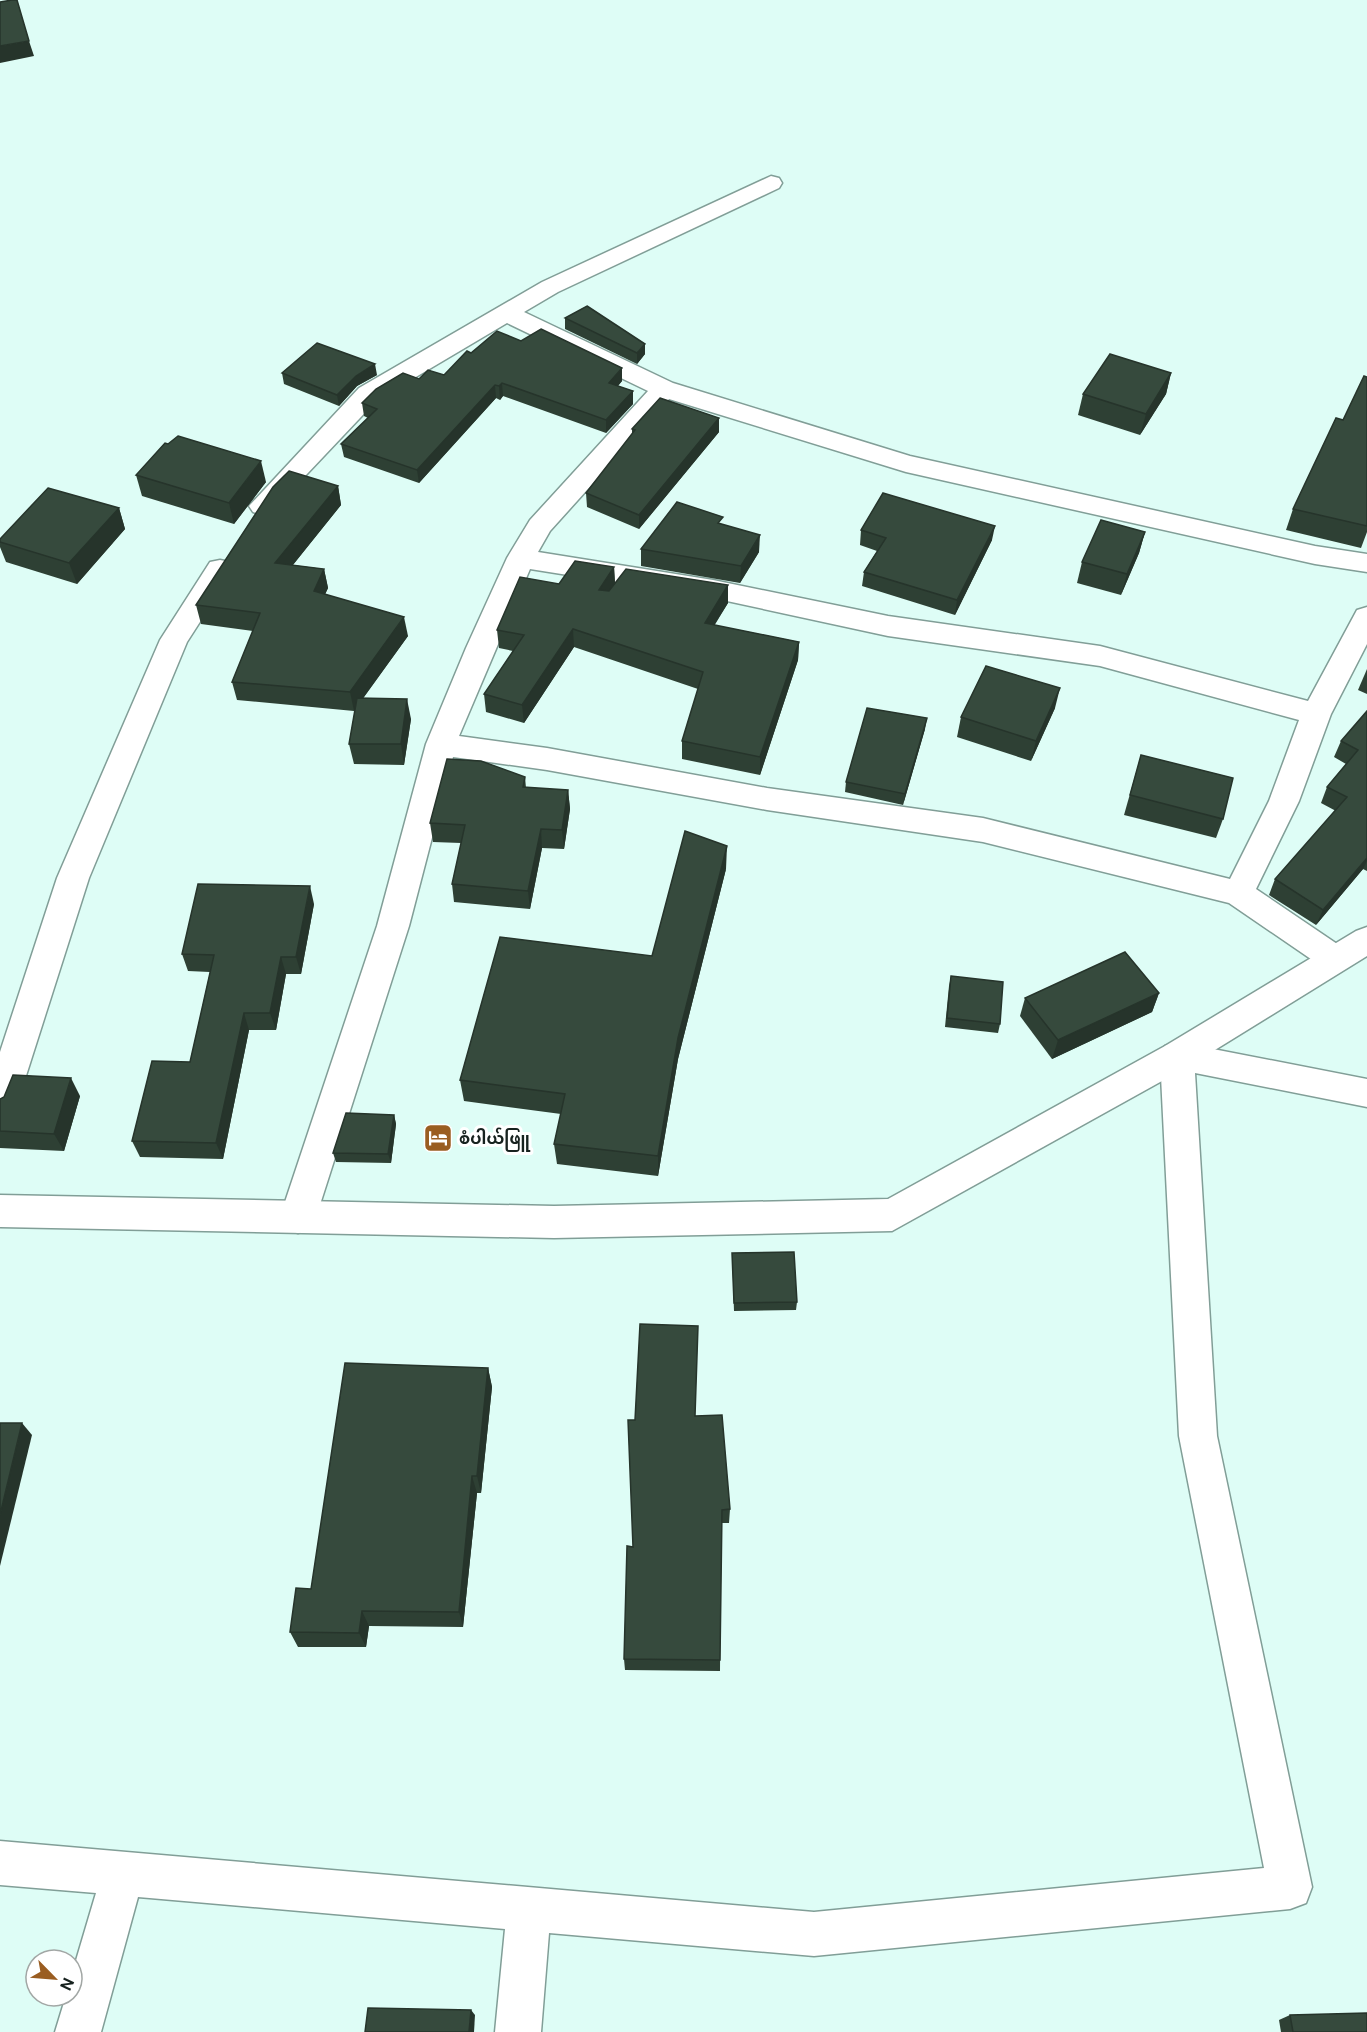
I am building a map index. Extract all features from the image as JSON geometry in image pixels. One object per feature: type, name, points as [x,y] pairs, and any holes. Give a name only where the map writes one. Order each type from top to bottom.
[{"type":"street","points":[[0,1104],[73,878],[155,683],[174,640],[267,499],[368,394],[550,287],[771,183]]},
{"type":"street","points":[[506,313],[664,389],[906,465],[1315,555],[1367,563]]},
{"type":"street","points":[[298,1217],[393,926],[441,744],[521,558],[539,526],[664,389]]},
{"type":"street","points":[[521,558],[713,589],[888,626],[1100,656],[1316,714]]},
{"type":"street","points":[[1238,892],[1284,801],[1316,714],[1367,617]]},
{"type":"street","points":[[441,744],[547,759],[767,799],[983,830],[1238,892],[1335,959]]},
{"type":"street","points":[[0,1211],[554,1222],[892,1215],[1177,1056],[1367,940]]},
{"type":"street","points":[[1177,1056],[1367,1093]]},
{"type":"street","points":[[0,1863],[814,1934],[1290,1887],[1198,1436],[1177,1056]]},
{"type":"street","points":[[78,2032],[123,1874]]},
{"type":"street","points":[[518,2032],[530,1909]]},
{"type":"building","points":[[17,0],[29,41],[0,46],[0,2]]},
{"type":"building","points":[[587,306],[645,344],[637,353],[565,318]]},
{"type":"building","points":[[541,329],[622,368],[609,383],[633,391],[606,420],[502,383],[499,386],[495,385],[417,470],[341,444],[377,409],[362,403],[376,389],[403,373],[419,379],[428,370],[444,375],[467,351],[471,353],[497,331],[521,341]]},
{"type":"building","points":[[317,343],[375,364],[356,376],[337,395],[282,373]]},
{"type":"building","points":[[1110,354],[1171,373],[1146,414],[1083,394]]},
{"type":"building","points":[[1364,376],[1367,377],[1367,526],[1293,509],[1336,418],[1343,420]]},
{"type":"building","points":[[660,398],[719,418],[639,515],[586,493],[635,430],[632,429]]},
{"type":"building","points":[[178,436],[261,461],[229,503],[136,475],[165,443],[168,444]]},
{"type":"building","points":[[289,471],[338,486],[275,563],[324,569],[314,591],[404,617],[350,692],[232,682],[260,613],[196,605],[273,487]]},
{"type":"building","points":[[48,488],[119,508],[69,563],[0,542],[0,539]]},
{"type":"building","points":[[883,493],[995,526],[957,600],[864,572],[886,538],[861,530]]},
{"type":"building","points":[[677,502],[723,517],[718,523],[760,535],[741,566],[641,549]]},
{"type":"building","points":[[1101,520],[1145,532],[1127,574],[1082,562]]},
{"type":"building","points":[[575,561],[614,567],[599,590],[609,591],[626,569],[728,585],[705,623],[799,642],[760,757],[682,741],[703,672],[573,629],[522,705],[484,694],[524,635],[497,630],[520,577],[559,584]]},
{"type":"building","points":[[986,666],[1060,688],[1036,741],[961,717]]},
{"type":"building","points":[[357,698],[407,699],[401,744],[349,744]]},
{"type":"building","points":[[867,708],[927,718],[905,794],[846,782]]},
{"type":"building","points":[[1367,711],[1367,858],[1323,910],[1275,879],[1347,797],[1327,787],[1358,750],[1341,741]]},
{"type":"building","points":[[1141,755],[1233,778],[1223,819],[1130,795]]},
{"type":"building","points":[[447,759],[481,761],[525,777],[523,787],[568,790],[562,830],[541,829],[528,891],[452,884],[465,825],[430,823]]},
{"type":"building","points":[[685,831],[727,846],[678,1038],[658,1156],[554,1144],[565,1094],[460,1080],[500,937],[652,956]]},
{"type":"building","points":[[198,884],[310,886],[296,957],[281,957],[270,1013],[244,1013],[216,1143],[132,1141],[152,1061],[190,1062],[214,955],[182,954]]},
{"type":"building","points":[[1125,952],[1159,993],[1058,1040],[1025,998]]},
{"type":"building","points":[[951,976],[1003,982],[1000,1024],[947,1018]]},
{"type":"building","points":[[13,1075],[71,1078],[54,1134],[0,1131],[0,1099],[4,1097]]},
{"type":"building","points":[[346,1113],[394,1115],[388,1154],[333,1153]]},
{"type":"building","points":[[794,1252],[797,1302],[734,1303],[732,1253]]},
{"type":"building","points":[[640,1324],[698,1326],[695,1416],[722,1415],[730,1509],[722,1510],[720,1660],[624,1659],[627,1546],[633,1547],[628,1420],[635,1420]]},
{"type":"building","points":[[345,1363],[488,1368],[477,1476],[472,1476],[459,1612],[362,1611],[359,1633],[290,1632],[296,1588],[311,1589]]},
{"type":"building","points":[[0,1423],[22,1423],[0,1515]]},
{"type":"building","points":[[368,2008],[471,2010],[469,2032],[365,2032]]},
{"type":"building","points":[[1367,2013],[1367,2032],[1293,2032],[1290,2015]]},
{"type":"place","name":"စံပါယ်ဖြူ","points":[[438,1138]]}]
